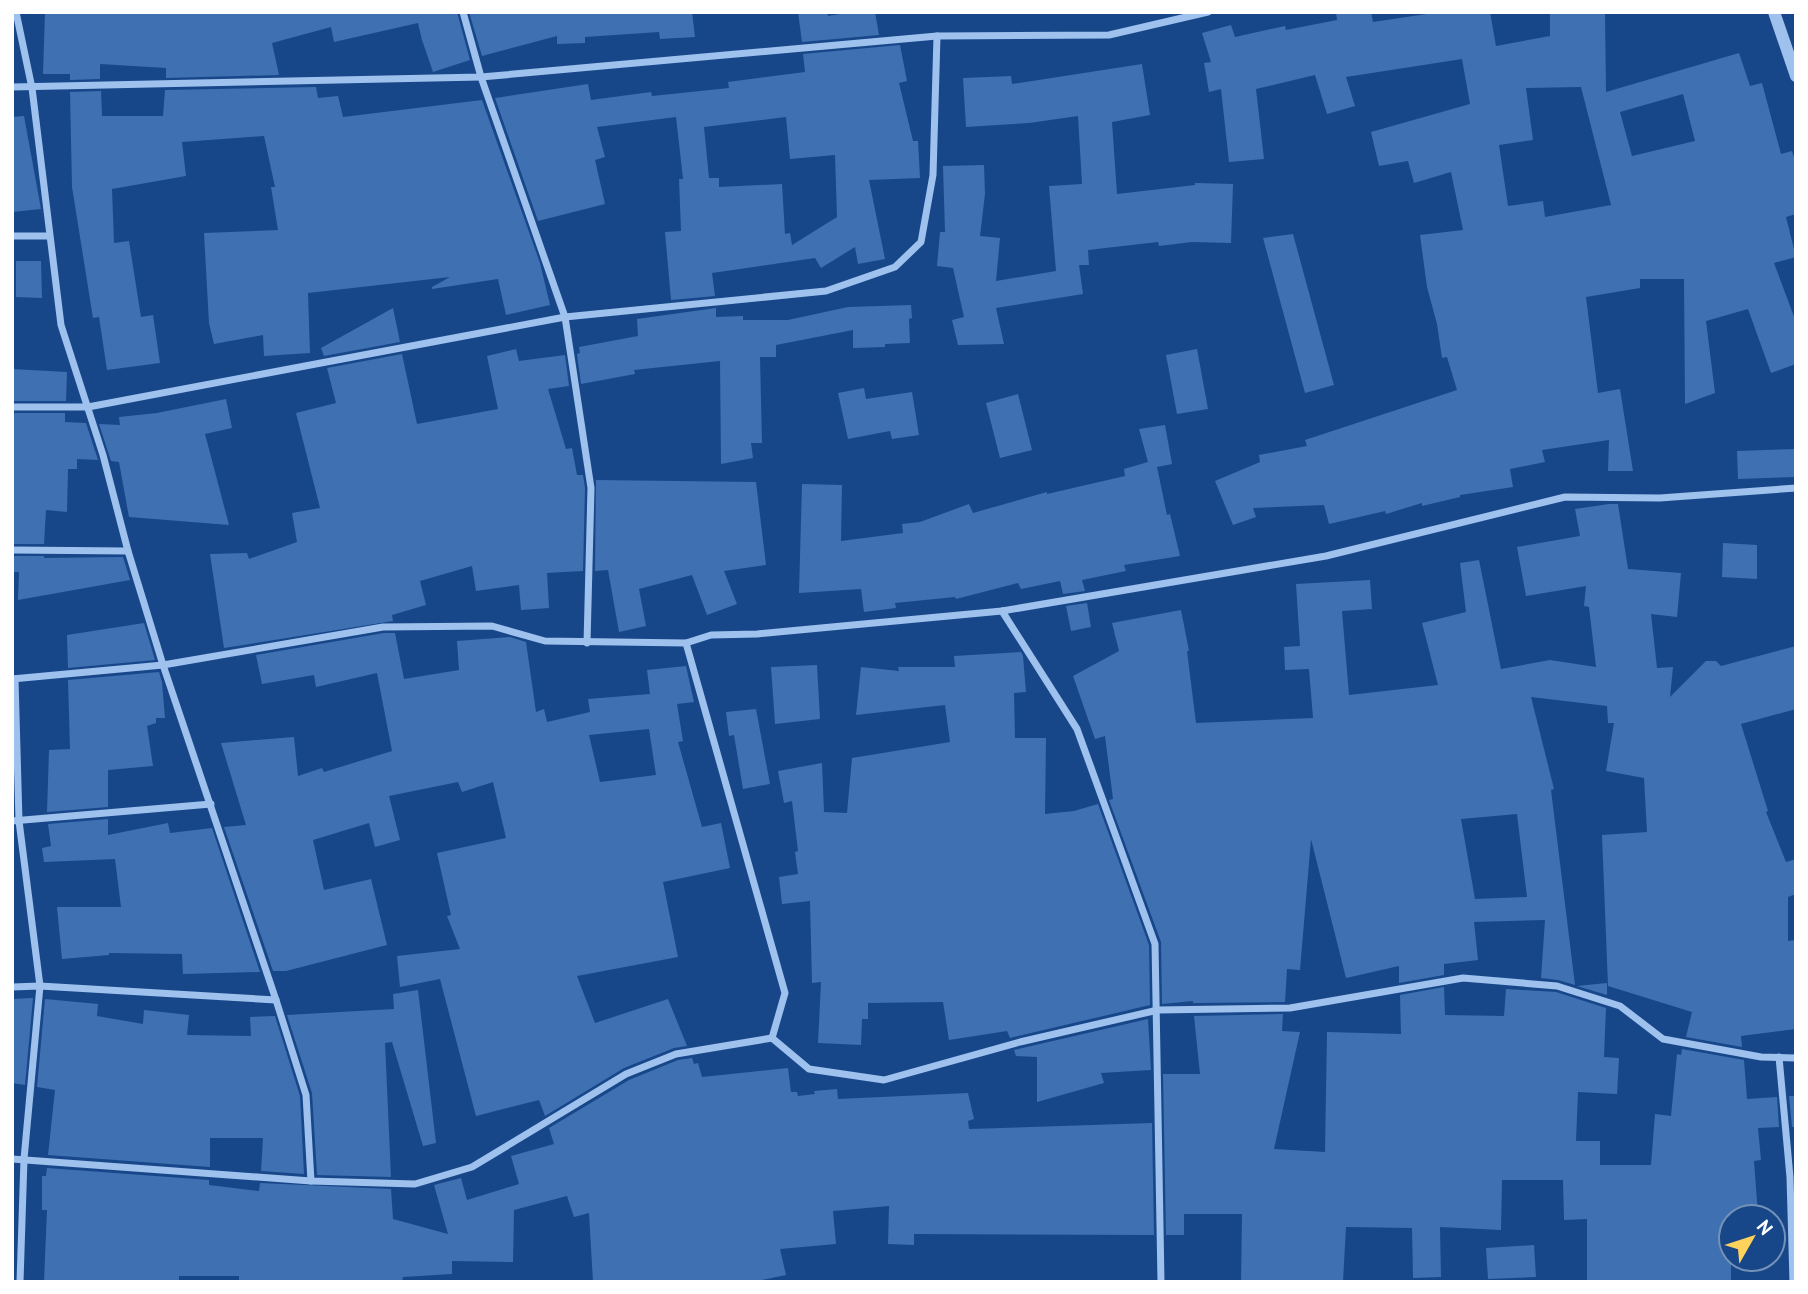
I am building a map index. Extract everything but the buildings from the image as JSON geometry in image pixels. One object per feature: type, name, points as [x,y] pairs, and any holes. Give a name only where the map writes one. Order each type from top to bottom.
[{"type":"street","points":[[16,12],[32,88],[61,325],[103,455],[128,551],[163,665],[306,1095],[311,1181]]},
{"type":"street","points":[[463,12],[481,77],[565,317],[591,488],[587,643]]},
{"type":"street","points":[[12,87],[481,77],[937,36],[1109,35],[1208,12]]},
{"type":"street","points":[[1774,12],[1796,76]]},
{"type":"street","points":[[12,407],[88,407],[565,317],[826,292],[895,267],[921,242],[933,175],[937,36]]},
{"type":"street","points":[[12,236],[49,236]]},
{"type":"street","points":[[20,1282],[24,1159],[40,986],[16,821],[13,679],[163,665],[383,626],[492,626],[545,640],[587,643],[686,643],[711,635],[757,634],[1002,611],[1326,556],[1565,497],[1660,498],[1796,488]]},
{"type":"street","points":[[12,550],[128,551]]},
{"type":"street","points":[[1002,611],[1077,729],[1155,944],[1161,1282]]},
{"type":"street","points":[[686,643],[785,993],[772,1038]]},
{"type":"street","points":[[16,821],[211,804]]},
{"type":"street","points":[[12,1160],[311,1181],[415,1184],[472,1167],[626,1074],[676,1054],[772,1038],[809,1069],[884,1080],[1020,1042],[1158,1010],[1290,1008],[1463,978],[1557,986],[1620,1006],[1663,1039],[1761,1057],[1796,1058]]},
{"type":"street","points":[[12,986],[276,1000]]},
{"type":"street","points":[[1779,1057],[1790,1177],[1793,1282]]}]
